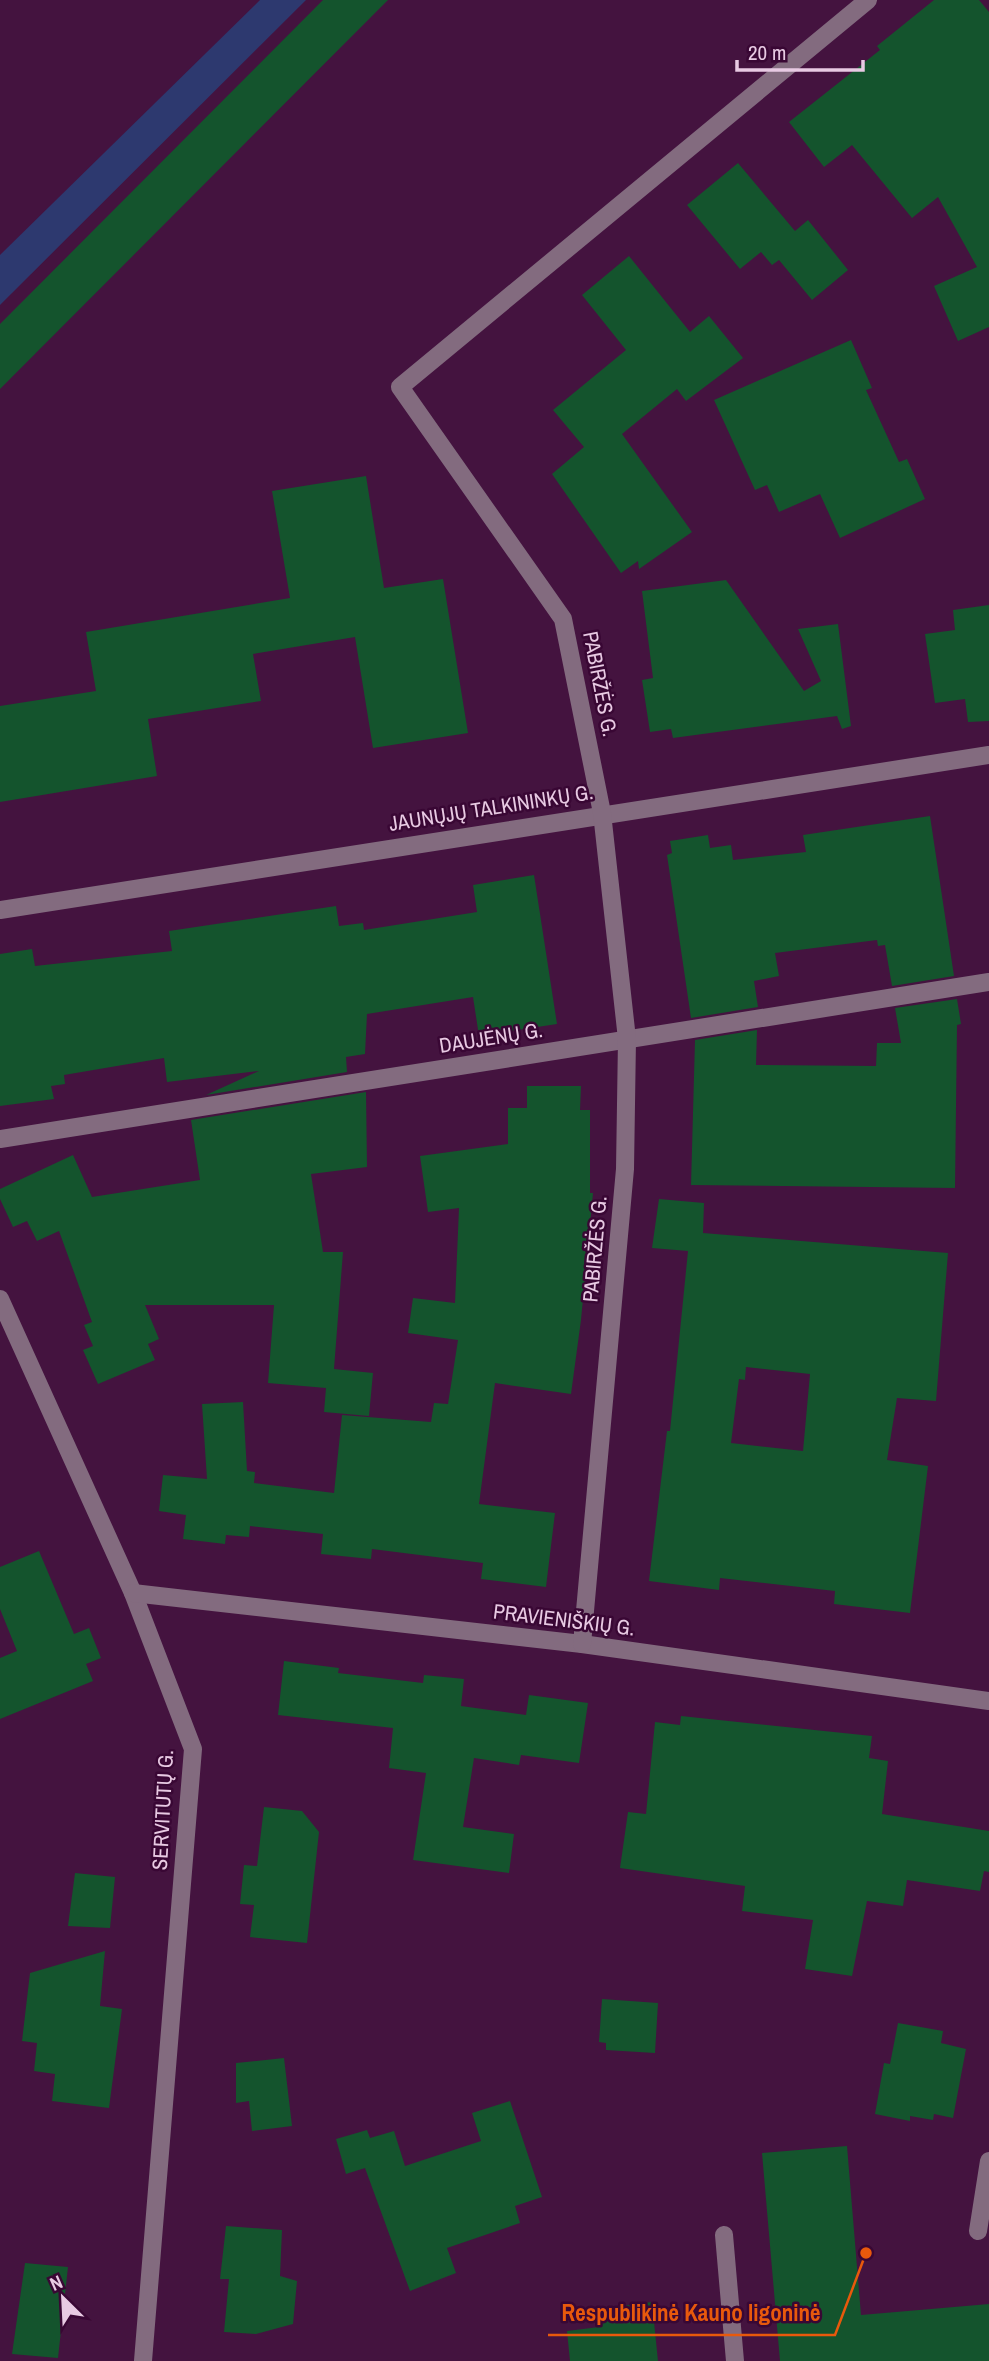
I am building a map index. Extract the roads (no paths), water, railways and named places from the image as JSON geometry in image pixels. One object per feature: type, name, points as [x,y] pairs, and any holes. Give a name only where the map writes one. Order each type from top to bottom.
[{"type":"street","name":"PABIRŽĖS G.","points":[[582,1644],[625,1169],[627,1039],[602,813],[564,618],[400,387],[868,0]]},
{"type":"street","name":"JAUNŲJŲ TALKININKŲ G.","points":[[0,910],[602,813],[989,755]]},
{"type":"street","name":"DAUJĖNŲ G.","points":[[0,1139],[989,982]]},
{"type":"street","name":"SERVITUTŲ G.","points":[[0,1299],[133,1593],[193,1749],[143,2361]]},
{"type":"street","name":"PRAVIENIŠKIŲ G.","points":[[133,1593],[582,1644],[989,1701]]},
{"type":"street","points":[[978,2231],[989,2161]]},
{"type":"street","points":[[724,2235],[735,2361]]},
{"type":"place","name":"Respublikinė Kauno ligoninė","points":[[866,2253]]}]
